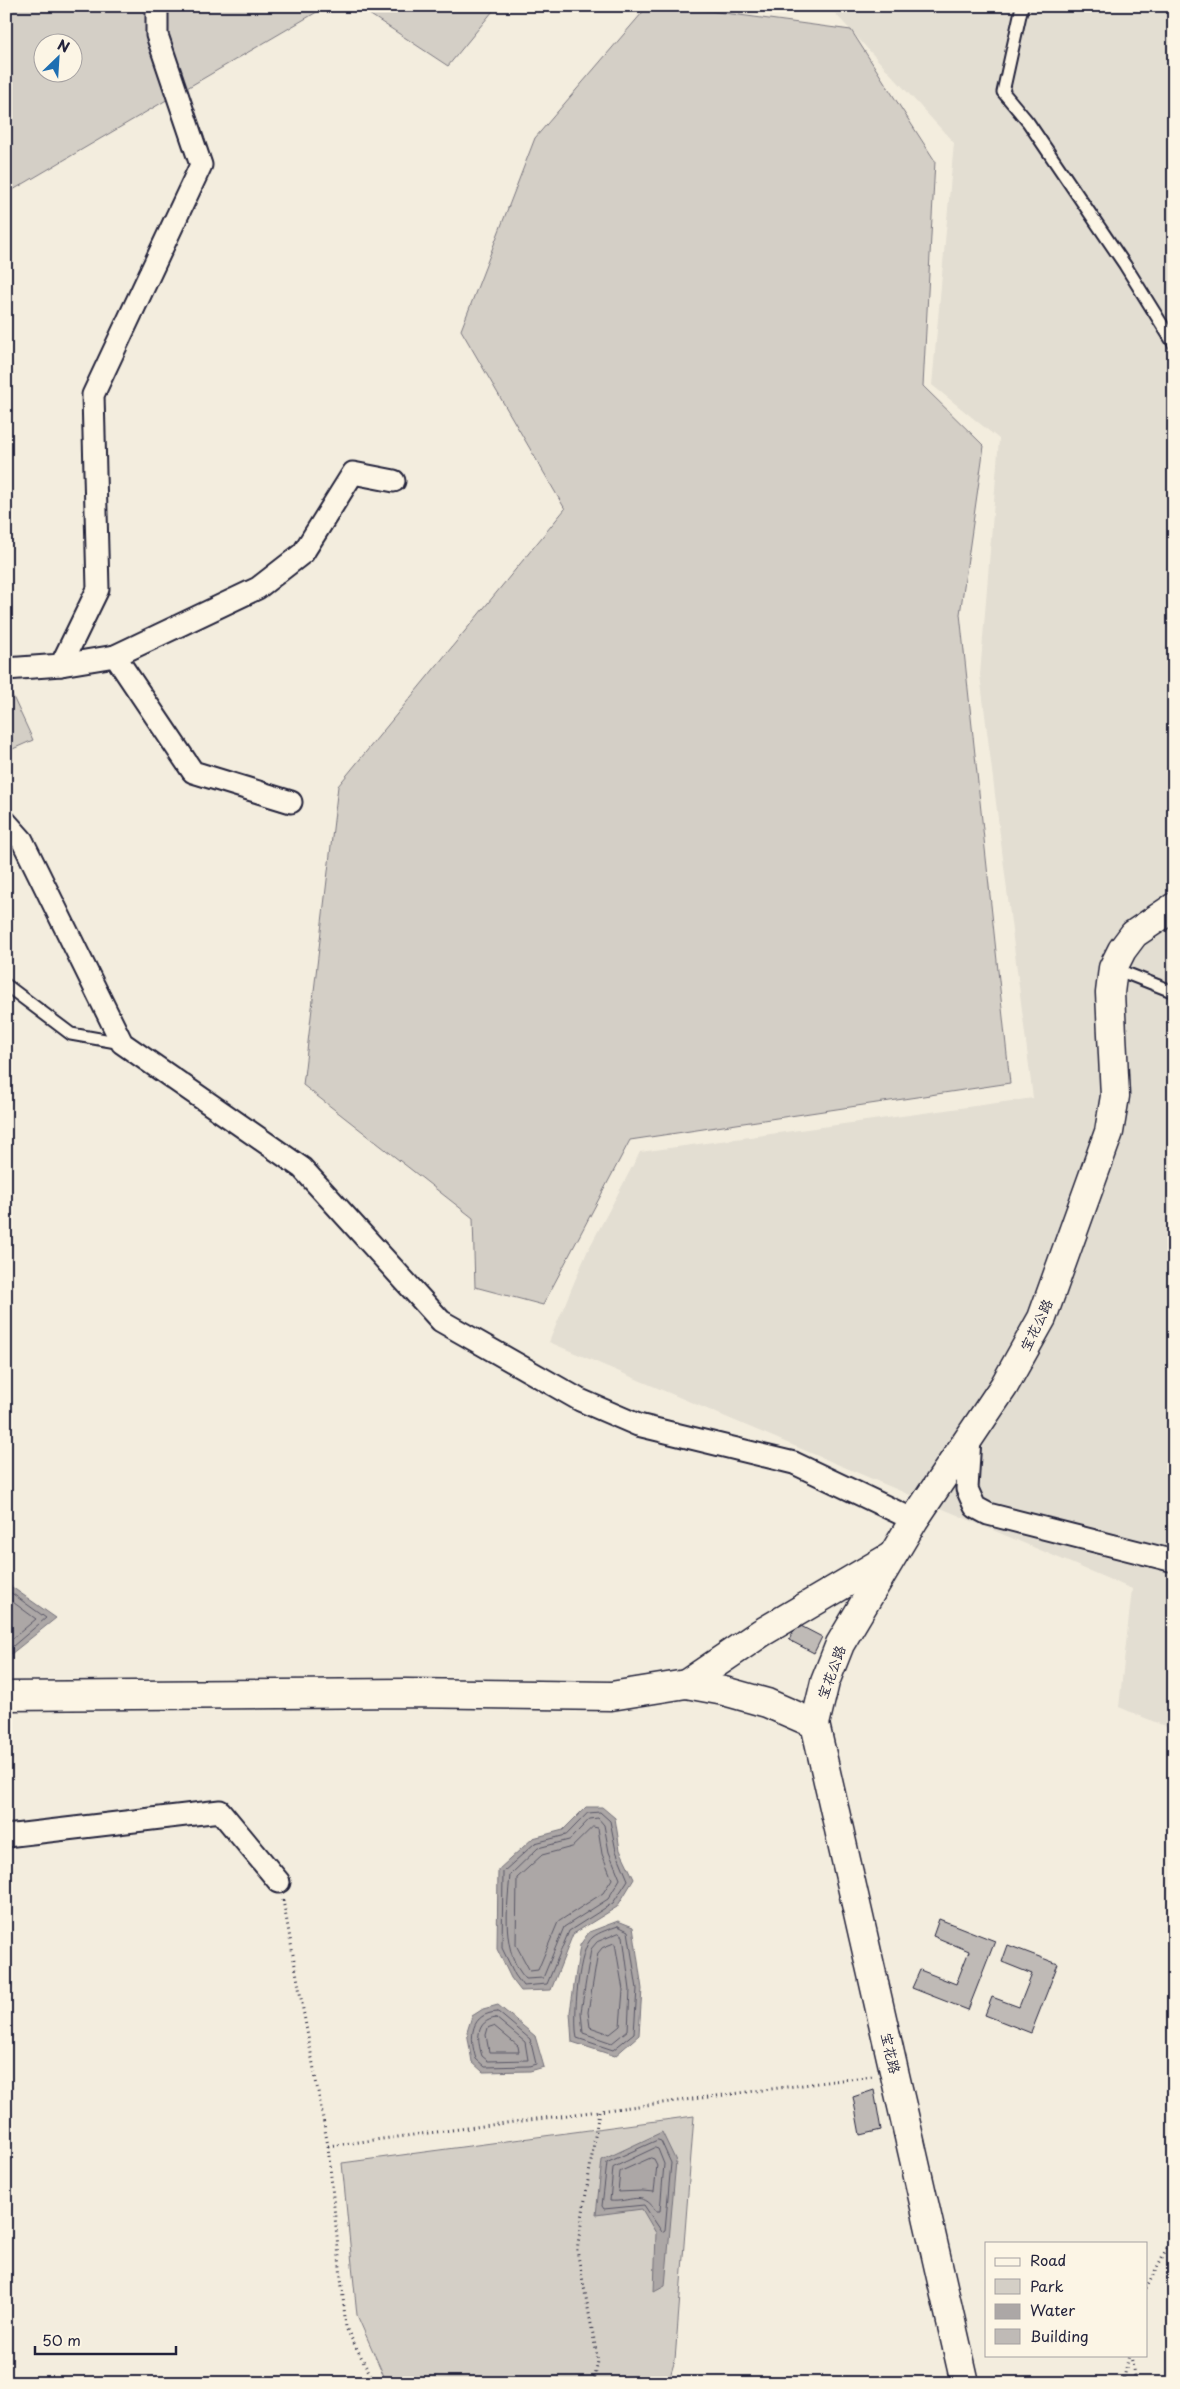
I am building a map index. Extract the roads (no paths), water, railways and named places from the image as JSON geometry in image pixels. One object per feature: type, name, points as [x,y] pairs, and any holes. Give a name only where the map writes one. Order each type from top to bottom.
[{"type":"street","points":[[61,665],[98,589],[93,395],[200,164],[157,35],[157,6]]},
{"type":"street","points":[[6,669],[61,665],[115,656],[258,588],[303,553],[353,473],[394,480]]},
{"type":"street","points":[[115,656],[193,772],[291,802]]},
{"type":"street","points":[[6,822],[22,840],[122,1043],[302,1168],[441,1321],[580,1400],[638,1424],[794,1463],[914,1520]]},
{"type":"street","name":"宝花公路","points":[[815,1724],[825,1682],[840,1644],[914,1520],[1004,1386],[1042,1318],[1109,1132],[1114,1096],[1110,993],[1113,968],[1122,950],[1134,934],[1174,907]]},
{"type":"street","points":[[970,1438],[967,1489],[975,1507],[988,1514],[1174,1561]]},
{"type":"street","points":[[686,1684],[761,1633],[892,1556]]},
{"type":"street","points":[[6,1696],[396,1693],[611,1696],[686,1684],[724,1691],[767,1703],[815,1724]]},
{"type":"street","name":"宝花路","points":[[815,1724],[896,2073],[965,2383]]},
{"type":"street","points":[[6,1836],[220,1811],[279,1882]]},
{"type":"lane","points":[[1022,6],[1003,92],[1028,122],[1115,249],[1174,344]]},
{"type":"lane","points":[[1113,968],[1174,992]]},
{"type":"lane","points":[[6,985],[71,1034],[122,1043]]},
{"type":"water","points":[[6,1583],[56,1618],[6,1658]]},
{"type":"water","points":[[586,1807],[602,1807],[615,1818],[620,1850],[634,1879],[617,1907],[573,1934],[551,1990],[521,1991],[511,1978],[497,1949],[498,1870],[533,1838],[563,1830]]},
{"type":"water","points":[[618,1921],[633,1927],[642,1989],[639,2035],[615,2056],[572,2042],[570,2012],[580,1945],[589,1932]]},
{"type":"water","points":[[498,2005],[535,2036],[544,2067],[530,2071],[483,2072],[472,2062],[467,2032],[472,2016],[483,2009]]},
{"type":"water","points":[[662,2132],[676,2161],[665,2286],[654,2292],[656,2233],[642,2209],[596,2215],[602,2160]]}]
